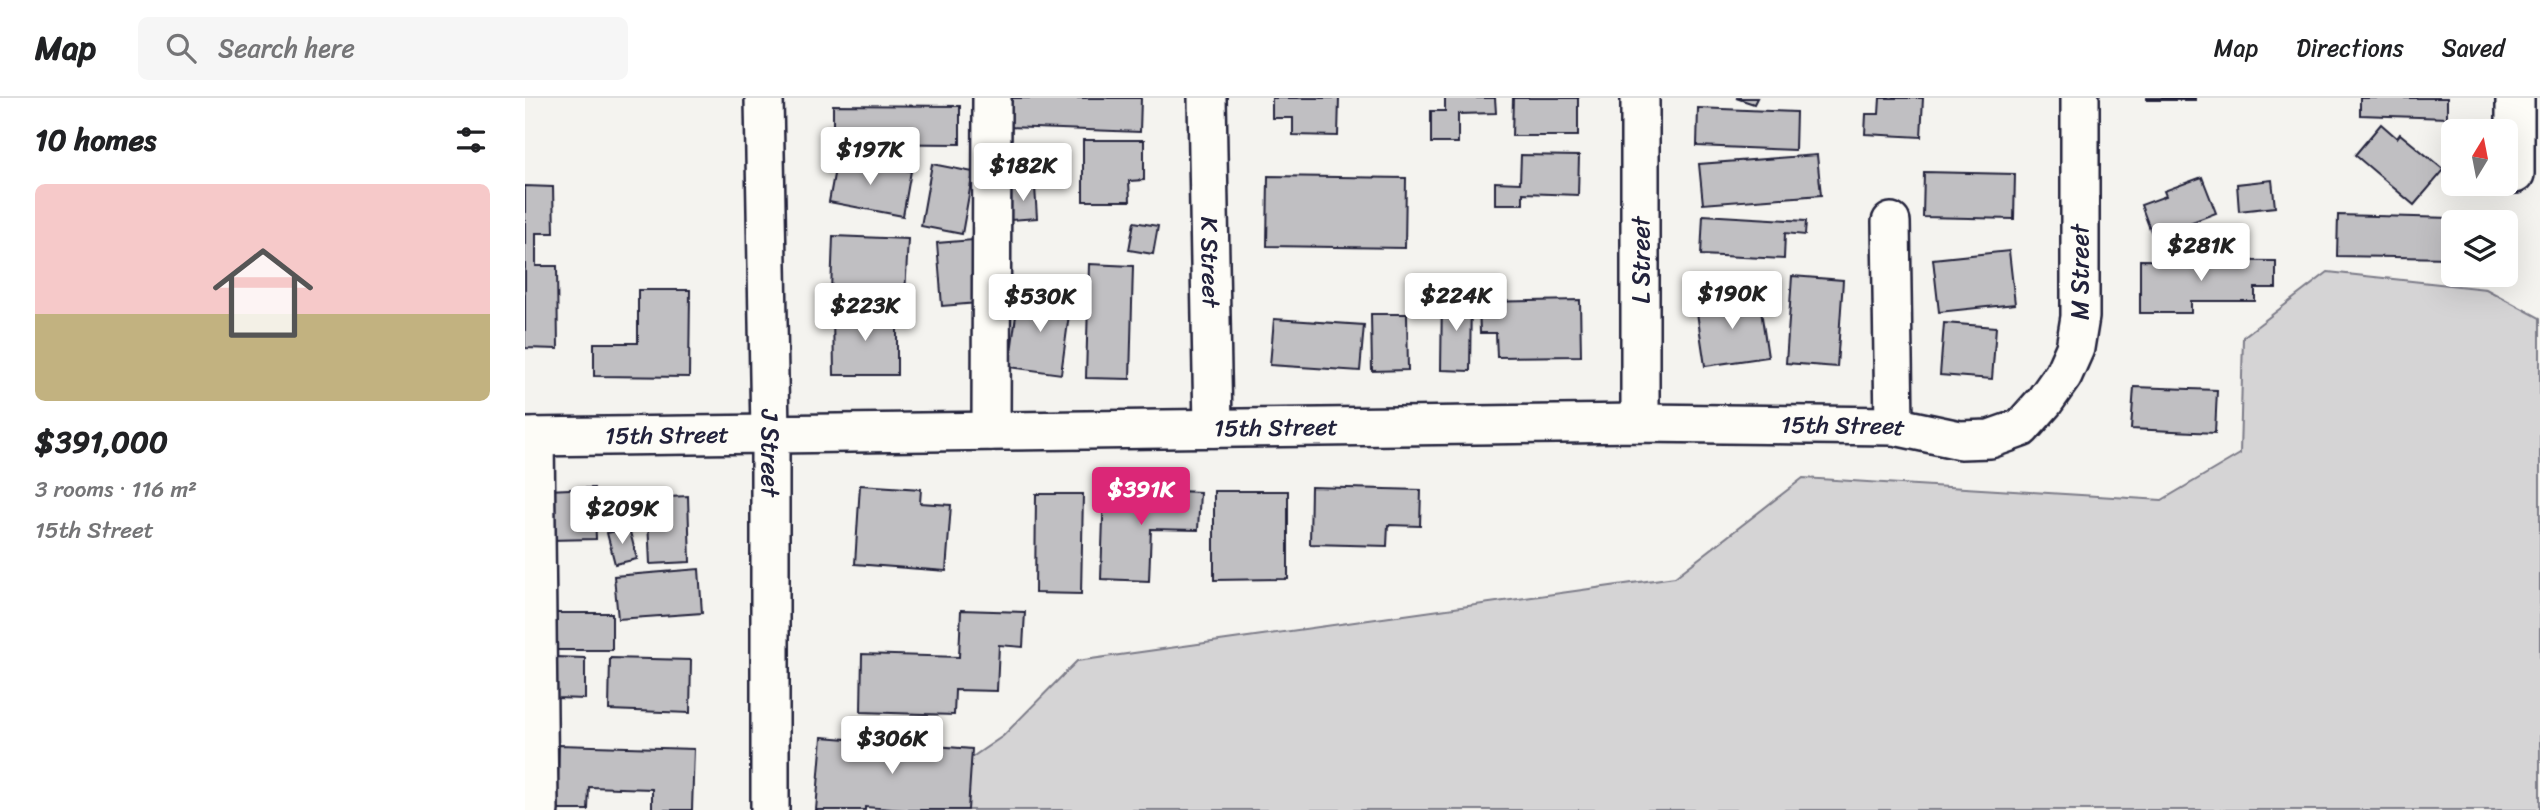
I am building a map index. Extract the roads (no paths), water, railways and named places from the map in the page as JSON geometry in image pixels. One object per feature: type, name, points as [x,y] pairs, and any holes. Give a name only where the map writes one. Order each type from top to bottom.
[{"type":"street","name":"J Street","points":[[764,98],[770,433],[770,810]]},
{"type":"street","points":[[991,431],[992,98]]},
{"type":"street","name":"K Street","points":[[1207,98],[1213,428]]},
{"type":"street","name":"L Street","points":[[1640,98],[1640,423]]},
{"type":"street","name":"M Street","points":[[2021,428],[2063,375],[2075,348],[2080,317],[2080,98]]},
{"type":"street","points":[[2515,98],[2515,119]]},
{"type":"street","points":[[1891,222],[1894,426]]},
{"type":"street","name":"15th Street","points":[[530,437],[1640,423],[1894,426],[1960,440],[1990,439],[2021,428]]},
{"type":"street","points":[[530,437],[539,810]]}]
